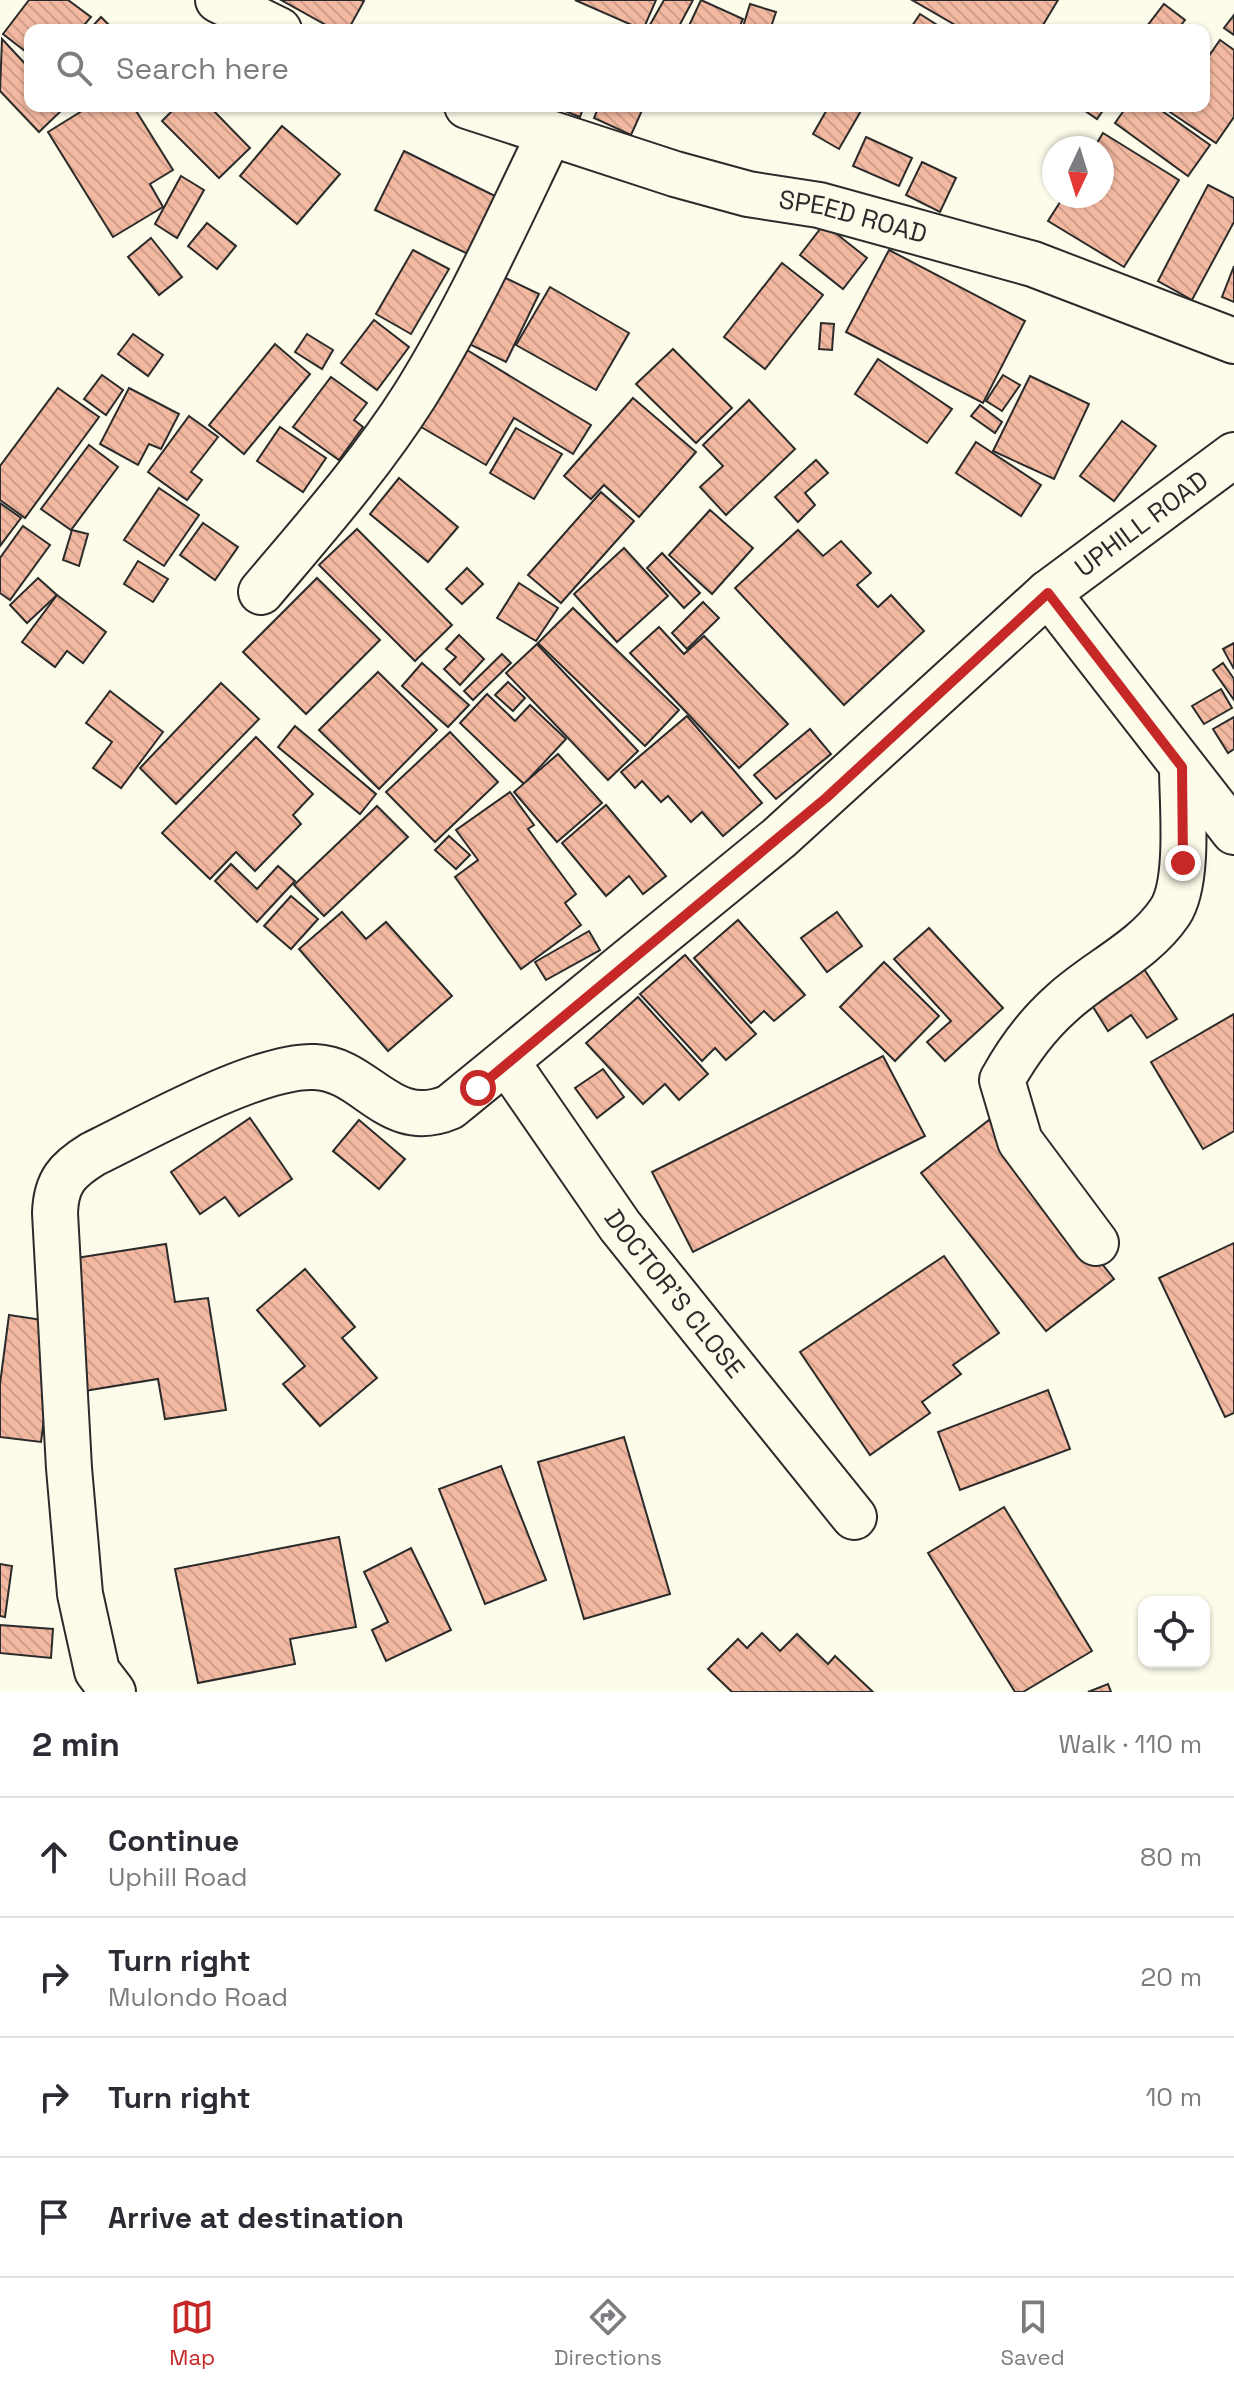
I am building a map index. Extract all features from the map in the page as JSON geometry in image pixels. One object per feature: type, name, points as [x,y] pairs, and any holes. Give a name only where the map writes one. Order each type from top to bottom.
[{"type":"street","points":[[218,0],[267,24]]},
{"type":"street","name":"SPEED ROAD","points":[[484,112],[549,135],[748,194],[819,205],[1033,264],[1234,341]]},
{"type":"street","points":[[261,592],[343,495],[415,395],[498,241],[549,135]]},
{"type":"street","name":"UPHILL ROAD","points":[[113,1692],[97,1671],[80,1594],[55,1233],[55,1191],[61,1179],[93,1154],[255,1078],[318,1067],[344,1077],[389,1105],[409,1113],[432,1115],[478,1088],[826,798],[1048,593],[1234,455]]},
{"type":"street","points":[[1048,593],[1234,832]]},
{"type":"street","points":[[1096,1243],[1020,1141],[1002,1080],[1019,1049],[1062,1003],[1133,948],[1171,911],[1183,863],[1182,767]]},
{"type":"street","name":"DOCTOR’S CLOSE","points":[[507,1062],[620,1226],[854,1517]]},
{"type":"building","points":[[29,0],[68,0],[91,17],[85,24],[24,24],[24,50],[3,34]]},
{"type":"building","points":[[281,0],[364,1],[351,24],[324,24]]},
{"type":"building","points":[[575,0],[656,0],[646,24],[629,24]]},
{"type":"building","points":[[664,0],[693,0],[680,24],[650,24]]},
{"type":"building","points":[[701,0],[743,19],[741,24],[690,24]]},
{"type":"building","points":[[912,0],[1058,0],[1044,24],[954,24]]},
{"type":"building","points":[[750,4],[776,12],[772,24],[744,24]]},
{"type":"building","points":[[1164,4],[1185,20],[1182,24],[1149,24]]},
{"type":"building","points":[[920,14],[936,24],[913,24]]},
{"type":"building","points":[[1234,15],[1234,35],[1224,28]]},
{"type":"building","points":[[101,17],[108,24],[95,24]]},
{"type":"building","points":[[2,39],[24,63],[24,112],[60,112],[39,132],[0,91]]},
{"type":"building","points":[[1220,40],[1234,50],[1234,117],[1216,143],[1170,112],[1210,112],[1210,54]]},
{"type":"building","points":[[80,112],[137,112],[173,170],[150,184],[163,207],[113,237],[48,132]]},
{"type":"building","points":[[171,112],[215,112],[250,148],[219,178],[162,121]]},
{"type":"building","points":[[596,112],[641,112],[631,135],[594,118]]},
{"type":"building","points":[[826,112],[860,112],[839,149],[813,134]]},
{"type":"building","points":[[1087,112],[1102,112],[1097,119]]},
{"type":"building","points":[[1123,112],[1163,112],[1210,145],[1188,176],[1115,123]]},
{"type":"building","points":[[282,126],[340,174],[297,224],[240,176]]},
{"type":"building","points":[[866,137],[912,158],[899,186],[853,166]]},
{"type":"building","points":[[1114,140],[1179,180],[1124,267],[1048,221],[1056,208],[1114,208]]},
{"type":"building","points":[[404,151],[497,197],[468,254],[375,210]]},
{"type":"building","points":[[922,162],[956,178],[940,212],[906,195]]},
{"type":"building","points":[[181,176],[204,190],[177,238],[155,224]]},
{"type":"building","points":[[1208,185],[1234,198],[1234,222],[1192,300],[1158,281]]},
{"type":"building","points":[[207,223],[236,246],[217,269],[188,246]]},
{"type":"building","points":[[824,224],[867,258],[843,289],[800,255]]},
{"type":"building","points":[[151,238],[182,277],[159,295],[128,257]]},
{"type":"building","points":[[413,250],[449,269],[411,334],[376,314]]},
{"type":"building","points":[[889,250],[1025,321],[983,403],[846,332]]},
{"type":"building","points":[[782,263],[823,295],[765,369],[724,337]]},
{"type":"building","points":[[1234,266],[1234,302],[1222,297]]},
{"type":"building","points":[[487,269],[539,294],[506,362],[455,337]]},
{"type":"building","points":[[550,287],[629,333],[596,390],[516,345]]},
{"type":"building","points":[[374,320],[409,347],[377,390],[341,363]]},
{"type":"building","points":[[821,323],[834,324],[832,350],[819,349]]},
{"type":"building","points":[[133,334],[163,355],[148,376],[118,354]]},
{"type":"building","points":[[307,334],[333,350],[322,369],[295,352]]},
{"type":"building","points":[[275,344],[310,374],[244,454],[209,425]]},
{"type":"building","points":[[462,347],[591,425],[573,454],[514,418],[486,465],[416,424]]},
{"type":"building","points":[[673,349],[732,408],[696,443],[636,384]]},
{"type":"building","points":[[878,359],[952,409],[927,443],[855,394]]},
{"type":"building","points":[[102,375],[123,390],[106,415],[84,399]]},
{"type":"building","points":[[1003,375],[1020,385],[1002,411],[986,401]]},
{"type":"building","points":[[1030,376],[1089,404],[1054,479],[993,451]]},
{"type":"building","points":[[331,377],[367,403],[354,420],[363,427],[339,460],[293,427]]},
{"type":"building","points":[[58,388],[99,417],[25,518],[0,500],[0,466]]},
{"type":"building","points":[[129,388],[179,414],[161,449],[149,444],[138,465],[100,444]]},
{"type":"building","points":[[633,398],[696,452],[639,517],[604,485],[591,499],[564,476]]},
{"type":"building","points":[[749,400],[795,449],[726,515],[700,487],[723,466],[703,445]]},
{"type":"building","points":[[980,405],[1002,422],[995,433],[971,416]]},
{"type":"building","points":[[189,416],[218,437],[191,472],[202,480],[187,500],[148,472]]},
{"type":"building","points":[[1122,421],[1156,446],[1114,501],[1080,476]]},
{"type":"building","points":[[280,427],[326,458],[303,492],[257,461]]},
{"type":"building","points":[[516,428],[562,454],[534,499],[490,473]]},
{"type":"building","points":[[976,442],[1041,485],[1021,516],[956,473]]},
{"type":"building","points":[[89,445],[118,467],[71,530],[41,509]]},
{"type":"building","points":[[816,460],[828,473],[805,493],[815,505],[798,522],[775,497]]},
{"type":"building","points":[[399,478],[458,527],[428,562],[370,514]]},
{"type":"building","points":[[159,488],[199,515],[164,566],[124,540]]},
{"type":"building","points":[[601,492],[634,521],[561,603],[528,575]]},
{"type":"building","points":[[0,503],[21,518],[0,546]]},
{"type":"building","points":[[710,510],[753,548],[712,594],[669,555]]},
{"type":"building","points":[[203,523],[238,547],[215,580],[180,555]]},
{"type":"building","points":[[23,526],[50,545],[10,600],[0,593],[0,558]]},
{"type":"building","points":[[357,529],[452,625],[415,661],[319,565]]},
{"type":"building","points":[[72,530],[88,534],[79,566],[63,560]]},
{"type":"building","points":[[798,530],[823,556],[841,541],[871,573],[857,585],[878,607],[891,595],[924,631],[844,705],[735,588]]},
{"type":"building","points":[[624,548],[668,596],[617,642],[574,594]]},
{"type":"building","points":[[662,553],[700,593],[684,608],[647,568]]},
{"type":"building","points":[[138,561],[168,579],[153,602],[124,584]]},
{"type":"building","points":[[467,568],[483,584],[462,604],[446,589]]},
{"type":"building","points":[[38,578],[57,595],[27,623],[10,605]]},
{"type":"building","points":[[317,578],[380,640],[306,714],[243,652]]},
{"type":"building","points":[[519,583],[558,608],[536,641],[497,618]]},
{"type":"building","points":[[57,595],[106,632],[83,663],[67,651],[55,667],[22,642]]},
{"type":"building","points":[[703,602],[719,618],[687,649],[672,633]]},
{"type":"building","points":[[573,608],[679,710],[645,746],[538,643]]},
{"type":"building","points":[[659,627],[684,654],[704,636],[788,724],[739,768],[630,653]]},
{"type":"building","points":[[459,635],[484,659],[460,685],[444,669],[456,657],[446,649]]},
{"type":"building","points":[[1234,643],[1234,669],[1223,649]]},
{"type":"building","points":[[537,644],[638,751],[608,780],[506,673]]},
{"type":"building","points":[[502,654],[511,663],[473,700],[464,691]]},
{"type":"building","points":[[422,663],[469,705],[448,727],[402,686]]},
{"type":"building","points":[[1223,663],[1234,679],[1234,700],[1213,670]]},
{"type":"building","points":[[378,672],[437,730],[379,789],[319,730]]},
{"type":"building","points":[[508,682],[525,698],[513,711],[495,695]]},
{"type":"building","points":[[221,683],[259,719],[176,804],[140,768]]},
{"type":"building","points":[[1221,689],[1232,708],[1204,724],[1192,706]]},
{"type":"building","points":[[110,691],[163,732],[121,788],[93,768],[112,742],[86,723]]},
{"type":"building","points":[[487,694],[515,721],[530,705],[566,739],[524,784],[460,723]]},
{"type":"building","points":[[687,716],[762,803],[723,836],[702,812],[691,822],[668,796],[661,802],[642,781],[635,788],[621,772]]},
{"type":"building","points":[[1234,717],[1234,749],[1228,753],[1213,729]]},
{"type":"building","points":[[295,726],[376,794],[360,814],[278,747]]},
{"type":"building","points":[[810,729],[831,754],[776,799],[754,775]]},
{"type":"building","points":[[450,732],[498,782],[435,842],[386,792]]},
{"type":"building","points":[[256,737],[313,794],[293,815],[301,824],[255,871],[236,852],[210,879],[162,833]]},
{"type":"building","points":[[558,754],[602,803],[557,842],[514,792]]},
{"type":"building","points":[[510,792],[534,825],[528,829],[576,894],[565,903],[581,925],[521,969],[455,877],[478,860],[456,830]]},
{"type":"building","points":[[606,805],[666,876],[643,894],[629,876],[606,896],[562,843]]},
{"type":"building","points":[[377,806],[408,837],[324,916],[294,885]]},
{"type":"building","points":[[449,836],[470,855],[456,869],[435,850]]},
{"type":"building","points":[[231,864],[257,889],[278,866],[295,881],[257,922],[215,881]]},
{"type":"building","points":[[291,896],[318,919],[291,949],[264,926]]},
{"type":"building","points":[[342,912],[366,939],[386,922],[452,996],[388,1051],[299,949]]},
{"type":"building","points":[[837,912],[862,946],[827,972],[801,938]]},
{"type":"building","points":[[738,920],[805,995],[774,1021],[764,1011],[751,1023],[694,958]]},
{"type":"building","points":[[929,928],[1003,1008],[945,1061],[927,1042],[951,1021],[894,959]]},
{"type":"building","points":[[589,931],[600,950],[546,980],[535,962]]},
{"type":"building","points":[[685,955],[756,1034],[726,1060],[715,1048],[702,1061],[640,994]]},
{"type":"building","points":[[1138,960],[1177,1019],[1147,1038],[1131,1015],[1108,1031],[1085,994]]},
{"type":"building","points":[[884,962],[939,1016],[895,1061],[840,1007]]},
{"type":"building","points":[[638,997],[708,1074],[679,1100],[665,1084],[643,1104],[586,1043]]},
{"type":"building","points":[[1234,1014],[1234,1131],[1203,1149],[1151,1062]]},
{"type":"building","points":[[883,1056],[925,1136],[693,1252],[652,1172]]},
{"type":"building","points":[[603,1069],[624,1097],[597,1118],[575,1088]]},
{"type":"building","points":[[250,1118],[292,1179],[239,1216],[225,1197],[200,1214],[171,1172]]},
{"type":"building","points":[[359,1120],[405,1159],[379,1189],[333,1151]]},
{"type":"building","points":[[989,1120],[1114,1279],[1046,1331],[921,1173]]},
{"type":"building","points":[[1234,1243],[1234,1413],[1225,1417],[1159,1278]]},
{"type":"building","points":[[166,1244],[175,1302],[208,1298],[226,1410],[165,1419],[158,1379],[84,1391],[63,1260]]},
{"type":"building","points":[[944,1256],[999,1333],[953,1365],[961,1374],[922,1402],[930,1413],[870,1455],[800,1352]]},
{"type":"building","points":[[305,1269],[355,1327],[342,1338],[377,1378],[320,1426],[283,1384],[305,1366],[257,1310]]},
{"type":"building","points":[[9,1315],[56,1322],[41,1442],[0,1437],[0,1384]]},
{"type":"building","points":[[1048,1390],[1070,1449],[960,1490],[938,1432]]},
{"type":"building","points":[[624,1437],[670,1594],[584,1619],[538,1462]]},
{"type":"building","points":[[501,1466],[546,1580],[485,1604],[439,1489]]},
{"type":"building","points":[[1004,1507],[1092,1651],[1023,1692],[1015,1692],[928,1553]]},
{"type":"building","points":[[339,1537],[356,1627],[290,1639],[295,1664],[198,1683],[175,1569]]},
{"type":"building","points":[[411,1548],[451,1630],[386,1661],[372,1630],[388,1622],[364,1572]]},
{"type":"building","points":[[0,1564],[12,1566],[5,1617],[0,1616]]},
{"type":"building","points":[[0,1625],[53,1629],[51,1658],[0,1653]]},
{"type":"building","points":[[762,1633],[780,1651],[797,1634],[828,1664],[835,1656],[873,1692],[732,1692],[708,1669],[738,1639],[747,1648]]},
{"type":"building","points":[[1108,1684],[1111,1692],[1088,1692]]},
{"type":"route","points":[[478,1088],[826,798],[1048,593],[1182,767],[1183,863]]}]
